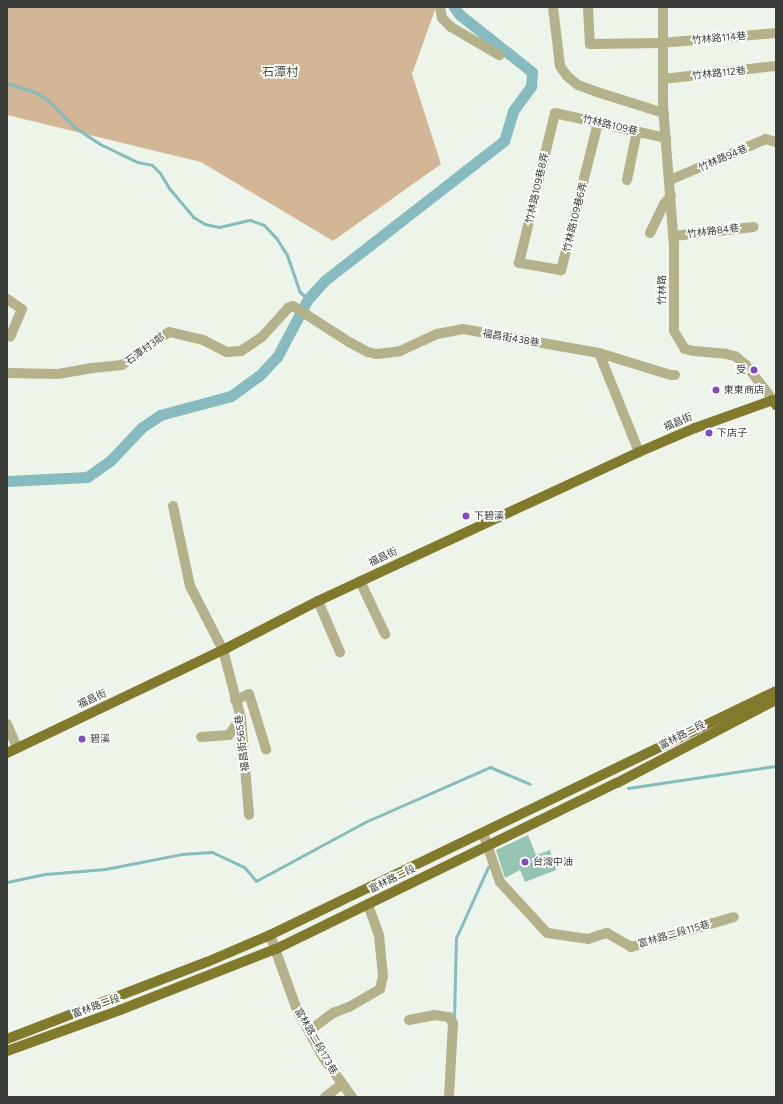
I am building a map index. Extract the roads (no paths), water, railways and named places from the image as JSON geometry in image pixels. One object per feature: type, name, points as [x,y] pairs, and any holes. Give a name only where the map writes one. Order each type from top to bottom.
[{"type":"main road","name":"福昌街","points":[[7,753],[223,650],[318,601],[639,452],[694,428],[775,401]]},
{"type":"main road","name":"富林路二段","points":[[7,1039],[172,976],[270,935],[776,691]]},
{"type":"main road","name":"富林路二段","points":[[7,1051],[276,949],[537,821],[776,700]]},
{"type":"main road","points":[[172,976],[178,987]]},
{"type":"street","points":[[440,7],[442,18],[451,27],[499,54]]},
{"type":"street","points":[[553,7],[560,66],[567,76],[578,85],[590,90],[664,110]]},
{"type":"street","name":"竹林路114巷","points":[[588,7],[590,44],[662,43],[776,33]]},
{"type":"street","name":"竹林路","points":[[662,7],[664,110],[674,236],[674,331],[680,343],[686,349],[735,356],[746,365],[775,401]]},
{"type":"street","name":"竹林路112巷","points":[[663,79],[776,66]]},
{"type":"street","name":"竹林路109巷","points":[[555,113],[666,138]]},
{"type":"street","name":"竹林路109巷8弄","points":[[519,263],[555,113]]},
{"type":"street","name":"竹林路109巷6弄","points":[[519,263],[561,270],[598,123]]},
{"type":"street","points":[[628,180],[637,131]]},
{"type":"street","name":"竹林路94巷","points":[[670,180],[766,139],[776,142]]},
{"type":"street","points":[[650,234],[664,204],[671,195]]},
{"type":"street","name":"竹林路84巷","points":[[674,236],[753,227]]},
{"type":"street","points":[[7,300],[22,309],[8,339]]},
{"type":"street","name":"石潭村3鄰","points":[[7,373],[58,374],[122,365],[169,332],[203,340],[227,352],[241,351],[262,337],[288,308],[293,306],[328,328]]},
{"type":"street","name":"福昌街438巷","points":[[328,328],[368,352],[377,354],[400,351],[437,334],[464,329],[599,353],[674,375]]},
{"type":"street","points":[[599,353],[639,452]]},
{"type":"street","name":"福昌街565巷","points":[[173,506],[190,586],[223,650],[241,718],[249,815]]},
{"type":"street","points":[[360,581],[385,634]]},
{"type":"street","points":[[318,601],[340,652]]},
{"type":"street","points":[[235,700],[249,694],[266,749]]},
{"type":"street","points":[[201,737],[229,735],[241,718]]},
{"type":"street","points":[[7,724],[17,748]]},
{"type":"street","points":[[532,809],[537,821]]},
{"type":"street","name":"富林路二段115巷","points":[[483,833],[500,882],[547,933],[588,939],[607,933],[631,947],[734,917]]},
{"type":"street","points":[[309,1031],[333,1012],[349,1007],[380,989],[383,976],[379,935],[368,904]]},
{"type":"street","name":"富林路二段173巷","points":[[270,935],[297,1010],[323,1057],[352,1097]]},
{"type":"street","points":[[409,1020],[434,1014],[450,1017],[453,1022],[449,1097]]},
{"type":"street","points":[[324,1097],[342,1084]]},
{"type":"waterway","points":[[7,481],[87,477],[111,460],[141,428],[160,415],[231,396],[259,376],[277,357],[308,299],[324,281],[504,141],[513,111],[531,86],[532,72],[460,15],[454,7]]},
{"type":"waterway","points":[[7,83],[35,92],[48,100],[74,127],[100,144],[137,162],[152,165],[160,173],[169,188],[193,217],[205,224],[219,227],[250,220],[264,225],[277,239],[287,255],[300,292],[308,299]]},
{"type":"waterway","points":[[628,788],[776,766]]},
{"type":"waterway","points":[[7,882],[46,874],[105,869],[182,854],[212,852],[244,867],[256,881],[365,822],[490,767],[530,784]]},
{"type":"waterway","points":[[454,1019],[456,938],[488,867]]},
{"type":"place","name":"受","points":[[754,370]]},
{"type":"place","name":"東東商店","points":[[716,390]]},
{"type":"place","name":"下店子","points":[[709,433]]},
{"type":"place","name":"下碧溪","points":[[466,516]]},
{"type":"place","name":"碧溪","points":[[82,739]]},
{"type":"place","name":"台灣中油","points":[[525,862]]},
{"type":"district","name":"石潭村","points":[[280,73]]}]
